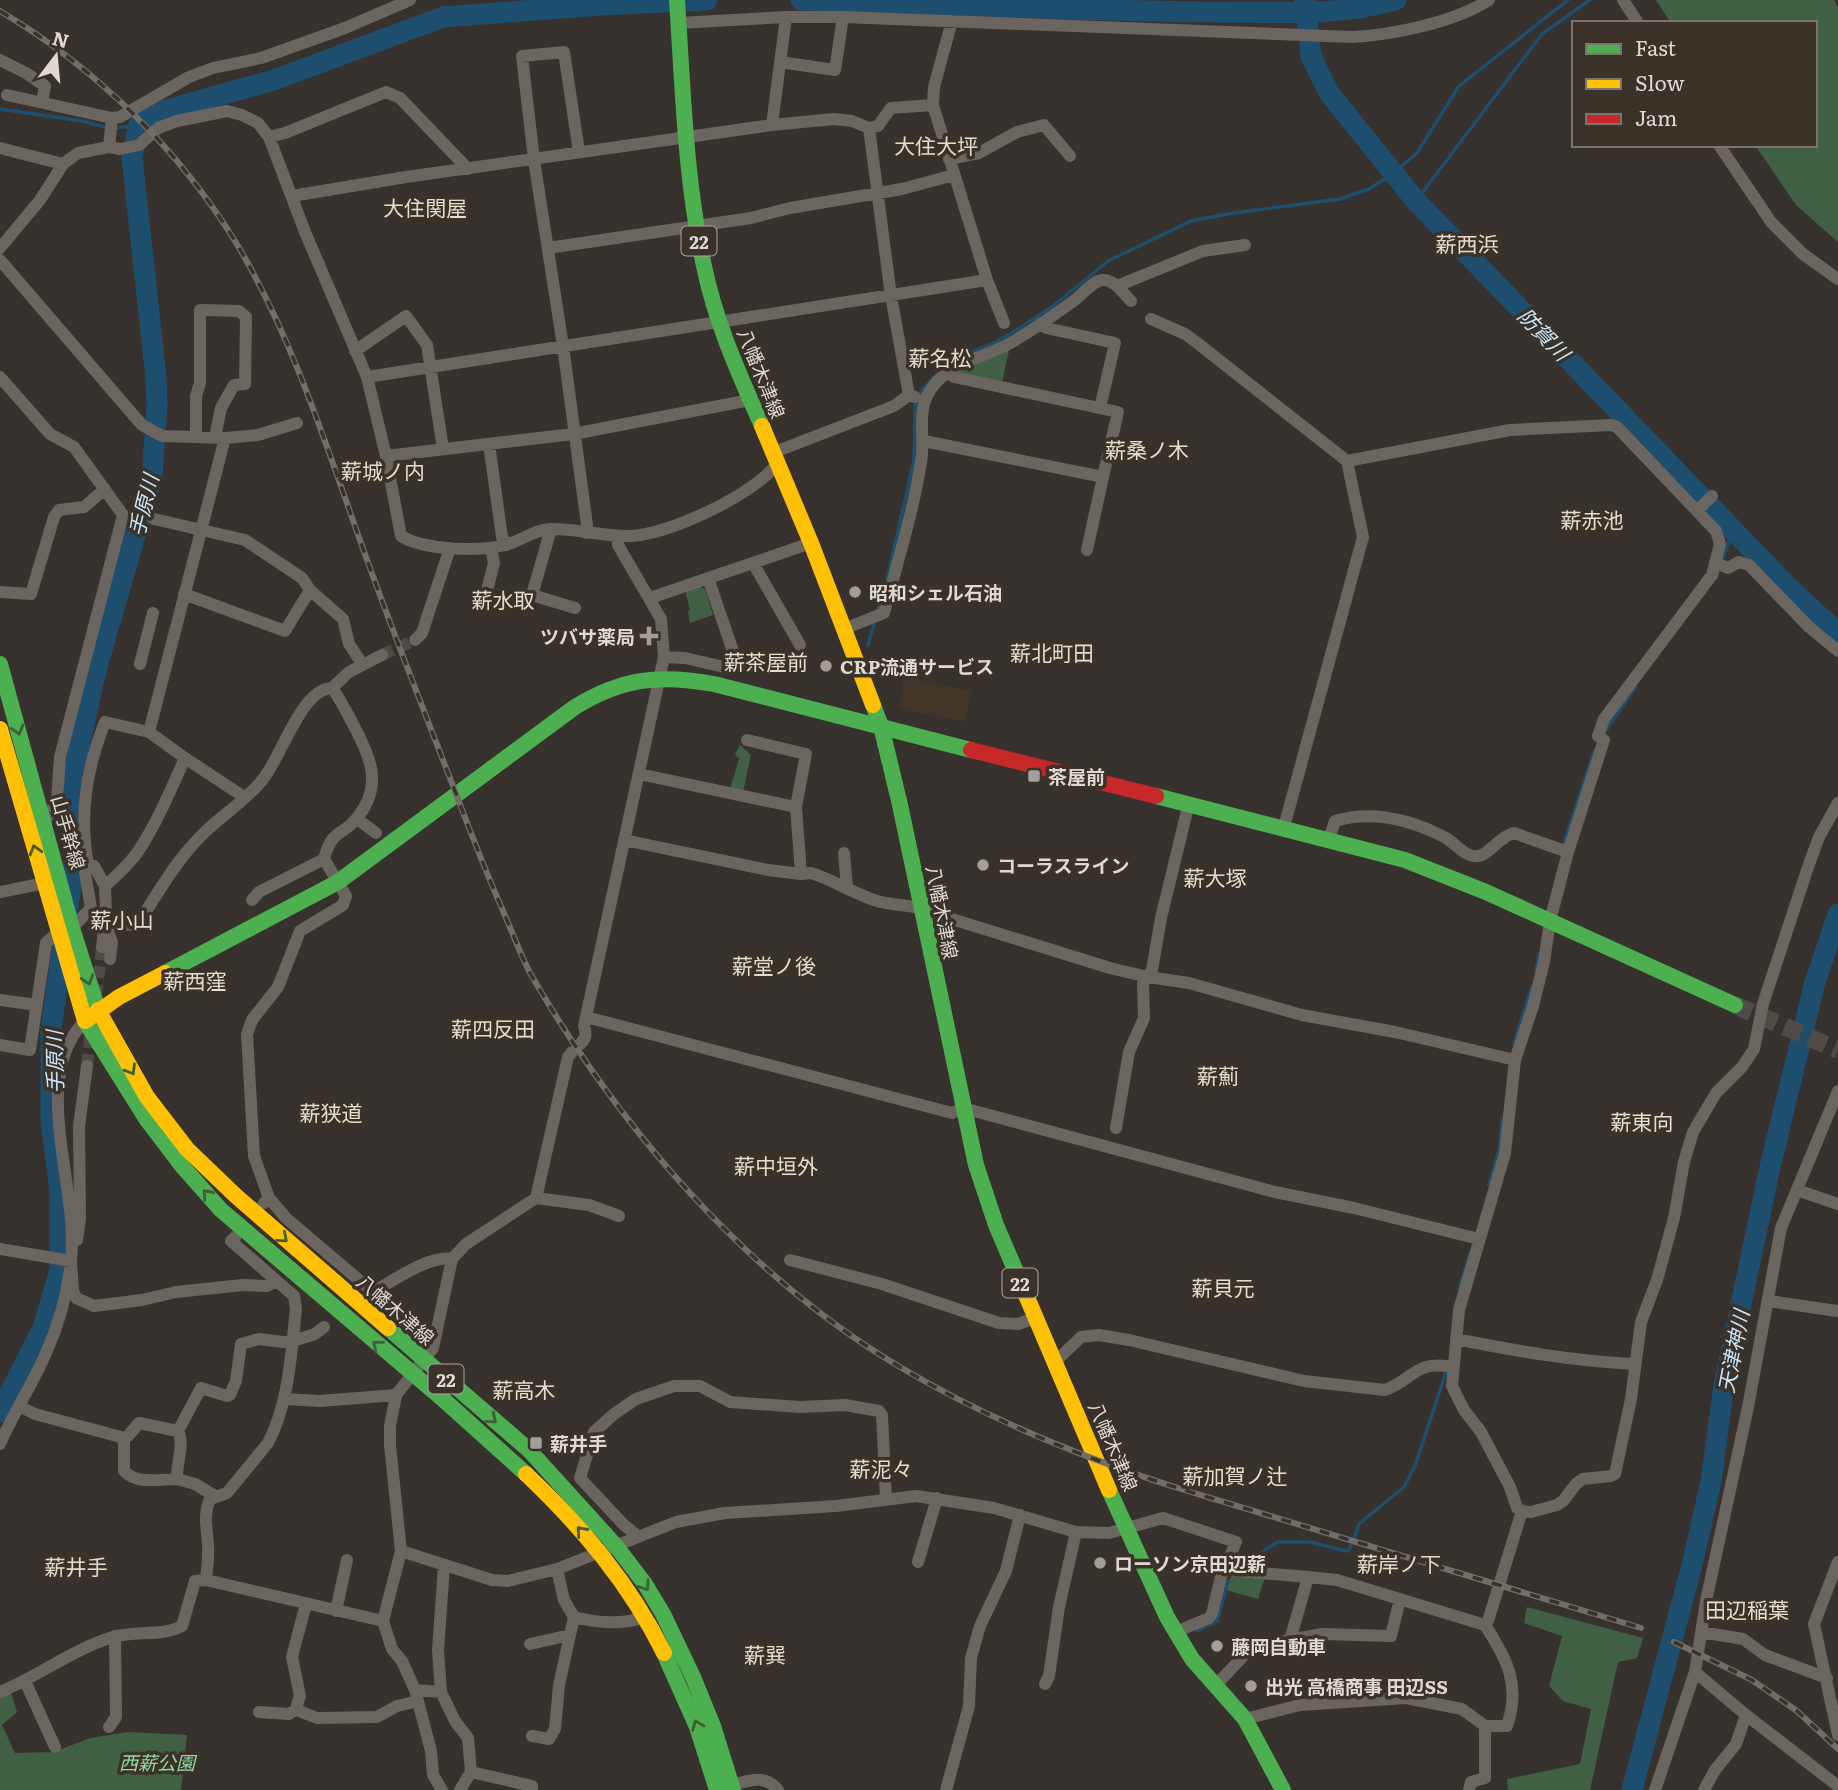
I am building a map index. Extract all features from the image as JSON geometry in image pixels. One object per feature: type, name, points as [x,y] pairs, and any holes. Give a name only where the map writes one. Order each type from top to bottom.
[{"type":"main road","name":"八幡木津線","points":[[677,0],[686,138],[696,228],[704,268],[720,322],[750,400],[811,542],[881,726],[900,805],[962,1108],[976,1165],[996,1225],[1126,1530],[1176,1632],[1192,1659],[1245,1719],[1283,1790]]},
{"type":"main road","name":"山手幹線","points":[[0,664],[44,824],[53,883],[54,915],[78,949],[98,1010]]},
{"type":"main road","points":[[85,1021],[119,997],[338,882],[596,694],[625,683],[660,678],[714,684],[1284,827],[1405,860],[1486,892],[1735,1004]]},
{"type":"main road","name":"山手幹線","points":[[0,729],[53,883],[65,930],[73,986],[85,1021]]},
{"type":"main road","name":"八幡木津線","points":[[98,1010],[147,1097],[187,1149],[236,1196],[529,1450],[609,1549],[680,1684],[723,1789]]},
{"type":"main road","name":"八幡木津線","points":[[85,1021],[134,1105],[177,1160],[223,1211],[501,1450],[562,1510],[609,1549],[645,1584],[678,1645],[713,1726],[723,1789]]},
{"type":"street","points":[[0,248],[40,200],[63,164],[113,134],[120,117],[189,77],[214,68],[261,58],[345,28],[410,0]]},
{"type":"street","points":[[680,20],[843,17],[1352,37],[1374,36],[1439,21],[1489,0]]},
{"type":"street","points":[[1623,0],[1637,21]]},
{"type":"street","points":[[772,125],[786,17]]},
{"type":"street","points":[[780,62],[835,70],[843,17]]},
{"type":"street","points":[[952,21],[933,87],[933,105],[987,280],[1004,323]]},
{"type":"street","points":[[579,152],[564,52],[522,56],[586,533]]},
{"type":"street","points":[[0,60],[45,86],[42,102]]},
{"type":"street","points":[[269,137],[386,92],[400,98],[468,169]]},
{"type":"street","points":[[7,95],[42,102],[139,145],[158,128],[177,121],[227,111],[258,123],[269,137],[367,377],[401,536],[413,543],[450,548],[491,548],[507,545],[533,532],[551,529],[618,536],[635,536],[661,529],[720,507],[768,475],[774,459],[917,398],[966,361],[998,350],[1041,323],[1097,281],[1106,280],[1116,285],[1130,301]]},
{"type":"street","points":[[292,196],[772,125],[834,119],[852,121],[869,128],[878,126],[891,108],[933,105]]},
{"type":"street","points":[[949,159],[979,153],[1017,132],[1044,125],[1070,156]]},
{"type":"street","points":[[844,629],[884,613],[907,527],[924,441],[917,398],[891,296],[869,128]]},
{"type":"street","points":[[1720,147],[1771,222],[1803,254],[1838,279]]},
{"type":"street","points":[[0,148],[63,164]]},
{"type":"street","points":[[548,248],[696,228],[878,193],[954,175]]},
{"type":"street","points":[[1116,285],[1203,251],[1245,245]]},
{"type":"street","points":[[0,260],[142,425],[162,436],[220,438],[258,435],[297,424]]},
{"type":"street","points":[[367,377],[987,280]]},
{"type":"street","points":[[149,732],[201,529],[220,438],[221,408],[234,385],[245,384],[246,317],[239,311],[200,310],[200,383],[196,396],[196,437]]},
{"type":"street","points":[[355,351],[407,316],[427,345],[443,449]]},
{"type":"street","points":[[1151,319],[1185,334],[1196,342],[1346,461],[1363,537],[1284,827]]},
{"type":"street","points":[[1041,323],[1046,328],[1115,343],[1100,408]]},
{"type":"street","points":[[948,373],[954,377],[1118,412],[1087,550]]},
{"type":"street","points":[[0,377],[50,434],[74,447],[123,515],[60,757],[57,800],[44,824]]},
{"type":"street","points":[[386,456],[573,434],[750,400]]},
{"type":"street","points":[[1346,461],[1510,430],[1611,425],[1698,509],[1716,531],[1720,544],[1712,575],[1604,719],[1598,736],[1604,740],[1563,851],[1534,1006],[1511,1060],[1505,1153],[1475,1238],[1459,1310],[1450,1366],[1452,1386],[1455,1395],[1481,1432],[1510,1487],[1517,1508],[1522,1511],[1531,1512],[1563,1502],[1583,1479],[1615,1474],[1631,1399],[1642,1322],[1661,1267],[1693,1132],[1716,1093],[1742,1068],[1754,1049],[1763,1004],[1808,867],[1819,837],[1838,803]]},
{"type":"street","points":[[924,441],[1103,477]]},
{"type":"street","points":[[489,444],[502,537],[507,545]]},
{"type":"street","points":[[0,592],[31,594],[54,517],[59,510],[85,507],[106,489]]},
{"type":"street","points":[[1698,509],[1712,496]]},
{"type":"street","points":[[154,519],[245,540],[302,578],[310,590],[343,620],[349,644],[363,665]]},
{"type":"street","points":[[551,529],[532,595],[575,608]]},
{"type":"street","points":[[442,1790],[433,1775],[431,1751],[416,1696],[402,1661],[392,1649],[383,1621],[401,1551],[390,1426],[396,1395],[433,1348],[452,1259],[475,1237],[536,1198],[568,1057],[585,1040],[587,1033],[584,1026],[664,657],[661,619],[618,545],[618,536]]},
{"type":"street","points":[[650,598],[811,542]]},
{"type":"street","points":[[415,640],[422,633],[450,548]]},
{"type":"street","points":[[482,606],[494,563],[491,548]]},
{"type":"street","points":[[1716,563],[1728,568],[1739,562],[1749,565],[1809,627],[1838,651]]},
{"type":"street","points":[[753,563],[800,645]]},
{"type":"street","points":[[664,657],[733,669],[737,663],[708,578]]},
{"type":"street","points":[[184,594],[285,631],[310,590]]},
{"type":"street","points":[[141,664],[153,613]]},
{"type":"street","points":[[147,639],[170,646]]},
{"type":"street","points":[[104,924],[137,925],[169,872],[203,834],[264,779],[310,698],[323,688],[332,688],[349,672],[382,655]]},
{"type":"street","points":[[332,688],[368,752],[373,772],[371,795],[357,819],[329,840],[324,859],[346,896],[343,905],[300,931],[278,987],[252,1020],[247,1034],[254,1156],[267,1200],[373,1292],[408,1272],[442,1258],[452,1259]]},
{"type":"street","points":[[0,1045],[30,1050],[46,943],[91,908],[85,873],[88,865],[84,844],[86,782],[93,751],[105,722],[149,732],[244,797]]},
{"type":"street","points":[[747,740],[806,754],[796,807],[801,874]]},
{"type":"street","points":[[105,886],[138,852],[165,803],[185,758]]},
{"type":"street","points":[[639,774],[796,807]]},
{"type":"street","points":[[1115,1128],[1129,1052],[1144,1018],[1143,984],[1152,970],[1161,918],[1189,803]]},
{"type":"street","points":[[1329,839],[1335,821],[1367,815],[1423,827],[1476,857],[1483,855],[1506,835],[1514,833],[1563,851]]},
{"type":"street","points":[[357,819],[376,833]]},
{"type":"street","points":[[624,840],[768,870],[818,875],[874,900],[922,909],[1110,968],[1189,983],[1302,1015],[1395,1032],[1511,1060]]},
{"type":"street","points":[[252,900],[259,892],[324,859]]},
{"type":"street","points":[[847,888],[848,860]]},
{"type":"street","points":[[88,865],[94,866],[105,886],[102,947]]},
{"type":"street","points":[[0,892],[53,883]]},
{"type":"street","points":[[104,924],[112,942],[110,959]]},
{"type":"street","points":[[0,1000],[37,1005]]},
{"type":"street","points":[[586,1017],[952,1113],[962,1108],[1275,1192],[1475,1238]]},
{"type":"street","points":[[85,1021],[74,1032],[64,1052],[59,1083],[60,1140],[68,1186],[70,1257],[74,1269],[73,1291],[76,1298],[94,1306],[142,1300],[176,1292],[243,1285],[267,1286],[277,1281]]},
{"type":"street","points":[[0,1444],[46,1354],[59,1319],[80,1219],[79,1126],[87,1066]]},
{"type":"street","points":[[1655,1790],[1695,1672],[1769,1301],[1781,1228],[1833,1118],[1838,1091]]},
{"type":"street","points":[[1797,1191],[1838,1204]]},
{"type":"street","points":[[536,1198],[589,1205],[619,1216]]},
{"type":"street","points":[[206,1580],[208,1546],[204,1518],[210,1499],[227,1493],[268,1443],[285,1399],[296,1309],[294,1296],[231,1241],[236,1236]]},
{"type":"street","points":[[0,1249],[70,1257]]},
{"type":"street","points":[[790,1260],[882,1284],[999,1323],[1018,1324],[1035,1318]]},
{"type":"street","points":[[1769,1301],[1837,1311]]},
{"type":"street","points":[[177,1431],[201,1388],[230,1395],[236,1381],[241,1344],[259,1339],[293,1341],[315,1334],[324,1327]]},
{"type":"street","points":[[1056,1361],[1081,1337],[1099,1335],[1304,1381],[1385,1391],[1426,1366],[1450,1366]]},
{"type":"street","points":[[1456,1339],[1585,1362],[1634,1364]]},
{"type":"street","points":[[639,1537],[624,1525],[580,1478],[594,1432],[636,1399],[674,1386],[700,1386],[730,1402],[800,1407],[845,1405],[879,1411],[882,1415],[886,1499]]},
{"type":"street","points":[[285,1399],[320,1401],[396,1395]]},
{"type":"street","points":[[19,1406],[122,1439],[139,1423],[177,1431]]},
{"type":"street","points":[[177,1431],[181,1441],[176,1463],[177,1479]]},
{"type":"street","points":[[122,1439],[124,1471],[130,1478],[152,1481],[177,1479],[195,1484],[215,1496]]},
{"type":"street","points":[[401,1551],[492,1580],[508,1581],[557,1569],[676,1522],[725,1513],[836,1506],[916,1496],[994,1508],[1076,1532],[1109,1534],[1163,1518],[1236,1542],[1209,1618],[1176,1632]]},
{"type":"street","points":[[918,1562],[937,1498]]},
{"type":"street","points":[[1485,1625],[1522,1511]]},
{"type":"street","points":[[946,1790],[969,1706],[971,1658],[977,1635],[1006,1572],[1020,1515]]},
{"type":"street","points":[[1045,1684],[1049,1676],[1059,1607],[1076,1532]]},
{"type":"street","points":[[336,1611],[347,1560]]},
{"type":"street","points":[[1838,1562],[1814,1624],[1838,1735]]},
{"type":"street","points":[[444,1566],[438,1650],[441,1692],[455,1721],[468,1738],[471,1772],[460,1790]]},
{"type":"street","points":[[532,1736],[549,1739],[555,1730],[559,1685],[574,1618],[564,1600],[557,1569]]},
{"type":"street","points":[[1225,1570],[1337,1580],[1485,1625],[1513,1681],[1512,1711],[1507,1726],[1485,1726],[1462,1709],[1406,1698],[1300,1706],[1245,1719]]},
{"type":"street","points":[[1290,1640],[1308,1577]]},
{"type":"street","points":[[0,1692],[87,1646],[115,1636],[141,1632],[172,1632],[182,1626],[195,1581],[206,1580],[383,1621]]},
{"type":"street","points":[[1216,1685],[1251,1648],[1322,1634],[1391,1636],[1400,1599]]},
{"type":"street","points":[[298,1709],[300,1696],[292,1657],[306,1604]]},
{"type":"street","points":[[574,1618],[626,1623],[646,1617]]},
{"type":"street","points":[[1701,1632],[1743,1639],[1765,1656],[1827,1678]]},
{"type":"street","points":[[530,1644],[570,1635]]},
{"type":"street","points":[[109,1727],[116,1717],[115,1636]]},
{"type":"street","points":[[1695,1672],[1838,1786]]},
{"type":"street","points":[[25,1681],[55,1747]]},
{"type":"street","points":[[298,1709],[317,1718],[377,1717],[416,1696],[441,1692]]},
{"type":"street","points":[[259,1712],[289,1714],[298,1709]]},
{"type":"street","points":[[1704,1790],[1715,1770],[1736,1744],[1746,1715]]},
{"type":"street","points":[[1469,1790],[1471,1782],[1485,1778],[1485,1726]]},
{"type":"street","points":[[471,1772],[525,1783],[532,1786],[533,1790]]},
{"type":"street","points":[[723,1789],[758,1778],[772,1783],[778,1790]]},
{"type":"shaded area","points":[[904,677],[972,691],[966,722],[898,709]]},
{"type":"green space","points":[[1656,0],[1834,0],[1838,8],[1838,242],[1796,205],[1756,147],[1817,147],[1817,21],[1670,21]]},
{"type":"green space","points":[[1010,346],[1002,383],[954,374]]},
{"type":"green space","points":[[698,586],[705,589],[713,615],[690,623],[685,590]]},
{"type":"green space","points":[[740,745],[751,755],[743,792],[730,789],[739,759],[735,754]]},
{"type":"green space","points":[[1239,1574],[1265,1577],[1258,1599],[1226,1590],[1230,1578]]},
{"type":"green space","points":[[1527,1607],[1643,1638],[1637,1658],[1618,1662],[1590,1790],[1508,1790],[1507,1779],[1580,1764],[1591,1709],[1563,1701],[1549,1686],[1562,1636],[1524,1623]]},
{"type":"green space","name":"西薪公園","points":[[11,1693],[17,1712],[2,1725],[15,1753],[54,1752],[90,1738],[128,1732],[187,1735],[181,1790],[0,1790],[0,1697]]},
{"type":"waterway","name":"手原川","points":[[0,1412],[43,1328],[60,1270],[60,1193],[51,1121],[51,1030],[74,862],[74,770],[96,670],[152,477],[156,378],[132,157],[139,125],[166,110],[274,80],[443,17],[707,0]]},
{"type":"waterway","name":"手原川","points":[[801,0],[1280,13],[1351,9],[1396,0]]},
{"type":"waterway","name":"防賀川","points":[[1305,0],[1311,56],[1329,93],[1416,201],[1790,589],[1838,633]]},
{"type":"waterway","points":[[946,367],[957,358],[996,342],[1023,326],[1053,306],[1108,261],[1191,221],[1340,199],[1369,189],[1394,173],[1417,153],[1459,86],[1568,0]]},
{"type":"waterway","points":[[1416,201],[1542,34],[1590,0]]},
{"type":"waterway","points":[[0,109],[82,121],[108,128]]},
{"type":"waterway","points":[[115,128],[139,125]]},
{"type":"waterway","points":[[887,579],[914,461],[915,405],[922,390],[937,374]]},
{"type":"waterway","points":[[1716,578],[1733,529]]},
{"type":"waterway","points":[[877,613],[883,593]]},
{"type":"waterway","points":[[868,645],[875,620]]},
{"type":"waterway","points":[[1607,729],[1636,686]]},
{"type":"waterway","points":[[1563,846],[1594,751]]},
{"type":"waterway","name":"天津神川","points":[[1632,1790],[1693,1561],[1711,1481],[1724,1385],[1770,1167],[1815,982],[1838,914]]},
{"type":"waterway","points":[[1536,970],[1539,954]]},
{"type":"waterway","points":[[1514,1044],[1531,988]]},
{"type":"waterway","points":[[1489,1185],[1499,1150],[1502,1120]]},
{"type":"waterway","points":[[1459,1289],[1470,1253]]},
{"type":"waterway","points":[[1354,1539],[1359,1524],[1404,1487],[1415,1466],[1447,1369]]},
{"type":"waterway","points":[[1249,1560],[1278,1542],[1310,1542],[1346,1551],[1352,1543]]},
{"type":"waterway","points":[[1197,1631],[1217,1621],[1228,1581]]},
{"type":"tunnel","points":[[382,655],[415,640]]},
{"type":"tunnel","points":[[96,996],[102,947]]},
{"type":"tunnel","points":[[1735,1005],[1838,1050]]},
{"type":"tunnel","points":[[87,1066],[91,1031]]},
{"type":"railway","points":[[0,11],[70,58],[133,114],[163,144],[190,177],[238,246],[294,359],[411,678],[481,859],[530,973],[604,1087],[645,1141],[738,1243],[789,1288],[843,1330],[900,1367],[968,1404],[1037,1436],[1181,1489],[1641,1628]]},
{"type":"railway","points":[[1674,1642],[1752,1680],[1797,1711],[1838,1749]]},
{"type":"traffic: fast","points":[[677,0],[689,167],[704,266],[721,327],[762,426]]},
{"type":"traffic: fast","points":[[0,664],[72,928],[98,1010]]},
{"type":"traffic: fast","points":[[165,973],[338,882],[575,707],[625,684],[659,679],[714,684],[971,750]]},
{"type":"traffic: fast","points":[[873,705],[881,726],[900,805],[976,1165],[996,1225],[1026,1295]]},
{"type":"traffic: fast","points":[[1156,796],[1405,860],[1486,892],[1735,1005]]},
{"type":"traffic: fast","points":[[85,1021],[147,1120],[182,1166],[221,1210],[445,1401],[526,1474]]},
{"type":"traffic: fast","points":[[388,1328],[529,1450],[616,1546],[645,1584],[663,1614],[693,1677],[713,1726],[733,1790]]},
{"type":"traffic: fast","points":[[1109,1490],[1167,1617],[1192,1659],[1245,1719],[1283,1790]]},
{"type":"traffic: fast","points":[[664,1653],[697,1727],[717,1790]]},
{"type":"traffic: slow","points":[[762,426],[811,543],[873,705]]},
{"type":"traffic: slow","points":[[0,729],[85,1021],[119,997],[165,973]]},
{"type":"traffic: slow","points":[[98,1010],[147,1097],[187,1149],[236,1196],[388,1328]]},
{"type":"traffic: slow","points":[[1026,1295],[1109,1490]]},
{"type":"traffic: slow","points":[[526,1474],[585,1536],[620,1580],[664,1653]]},
{"type":"traffic: jam","points":[[971,750],[1156,796]]},
{"type":"place","name":"昭和シェル石油","points":[[855,592]]},
{"type":"place","name":"ツバサ薬局","points":[[649,636]]},
{"type":"place","name":"CRP流通サービス","points":[[826,666]]},
{"type":"place","name":"茶屋前","points":[[1034,776]]},
{"type":"place","name":"コーラスライン","points":[[983,865]]},
{"type":"place","name":"薪井手","points":[[536,1443]]},
{"type":"place","name":"ローソン京田辺薪","points":[[1100,1563]]},
{"type":"place","name":"藤岡自動車","points":[[1217,1646]]},
{"type":"place","name":"出光 高橋商事 田辺SS","points":[[1251,1686]]},
{"type":"district","name":"大住大坪","points":[[936,144]]},
{"type":"district","name":"大住関屋","points":[[425,206]]},
{"type":"district","name":"薪西浜","points":[[1467,242]]},
{"type":"district","name":"薪名松","points":[[940,356]]},
{"type":"district","name":"薪桑ノ木","points":[[1147,448]]},
{"type":"district","name":"薪城ノ内","points":[[383,469]]},
{"type":"district","name":"薪赤池","points":[[1592,518]]},
{"type":"district","name":"薪水取","points":[[503,598]]},
{"type":"district","name":"薪北町田","points":[[1052,651]]},
{"type":"district","name":"薪茶屋前","points":[[766,660]]},
{"type":"district","name":"薪大塚","points":[[1215,876]]},
{"type":"district","name":"薪小山","points":[[122,918]]},
{"type":"district","name":"薪堂ノ後","points":[[774,964]]},
{"type":"district","name":"薪西窪","points":[[195,979]]},
{"type":"district","name":"薪四反田","points":[[493,1027]]},
{"type":"district","name":"薪薊","points":[[1218,1074]]},
{"type":"district","name":"薪狭道","points":[[331,1111]]},
{"type":"district","name":"薪東向","points":[[1642,1120]]},
{"type":"district","name":"薪中垣外","points":[[776,1164]]},
{"type":"district","name":"薪貝元","points":[[1223,1286]]},
{"type":"district","name":"薪高木","points":[[524,1388]]},
{"type":"district","name":"薪泥々","points":[[881,1467]]},
{"type":"district","name":"薪加賀ノ辻","points":[[1235,1474]]},
{"type":"district","name":"薪岸ノ下","points":[[1399,1562]]},
{"type":"district","name":"薪井手","points":[[76,1565]]},
{"type":"district","name":"田辺稲葉","points":[[1747,1608]]},
{"type":"district","name":"薪巽","points":[[765,1653]]}]
